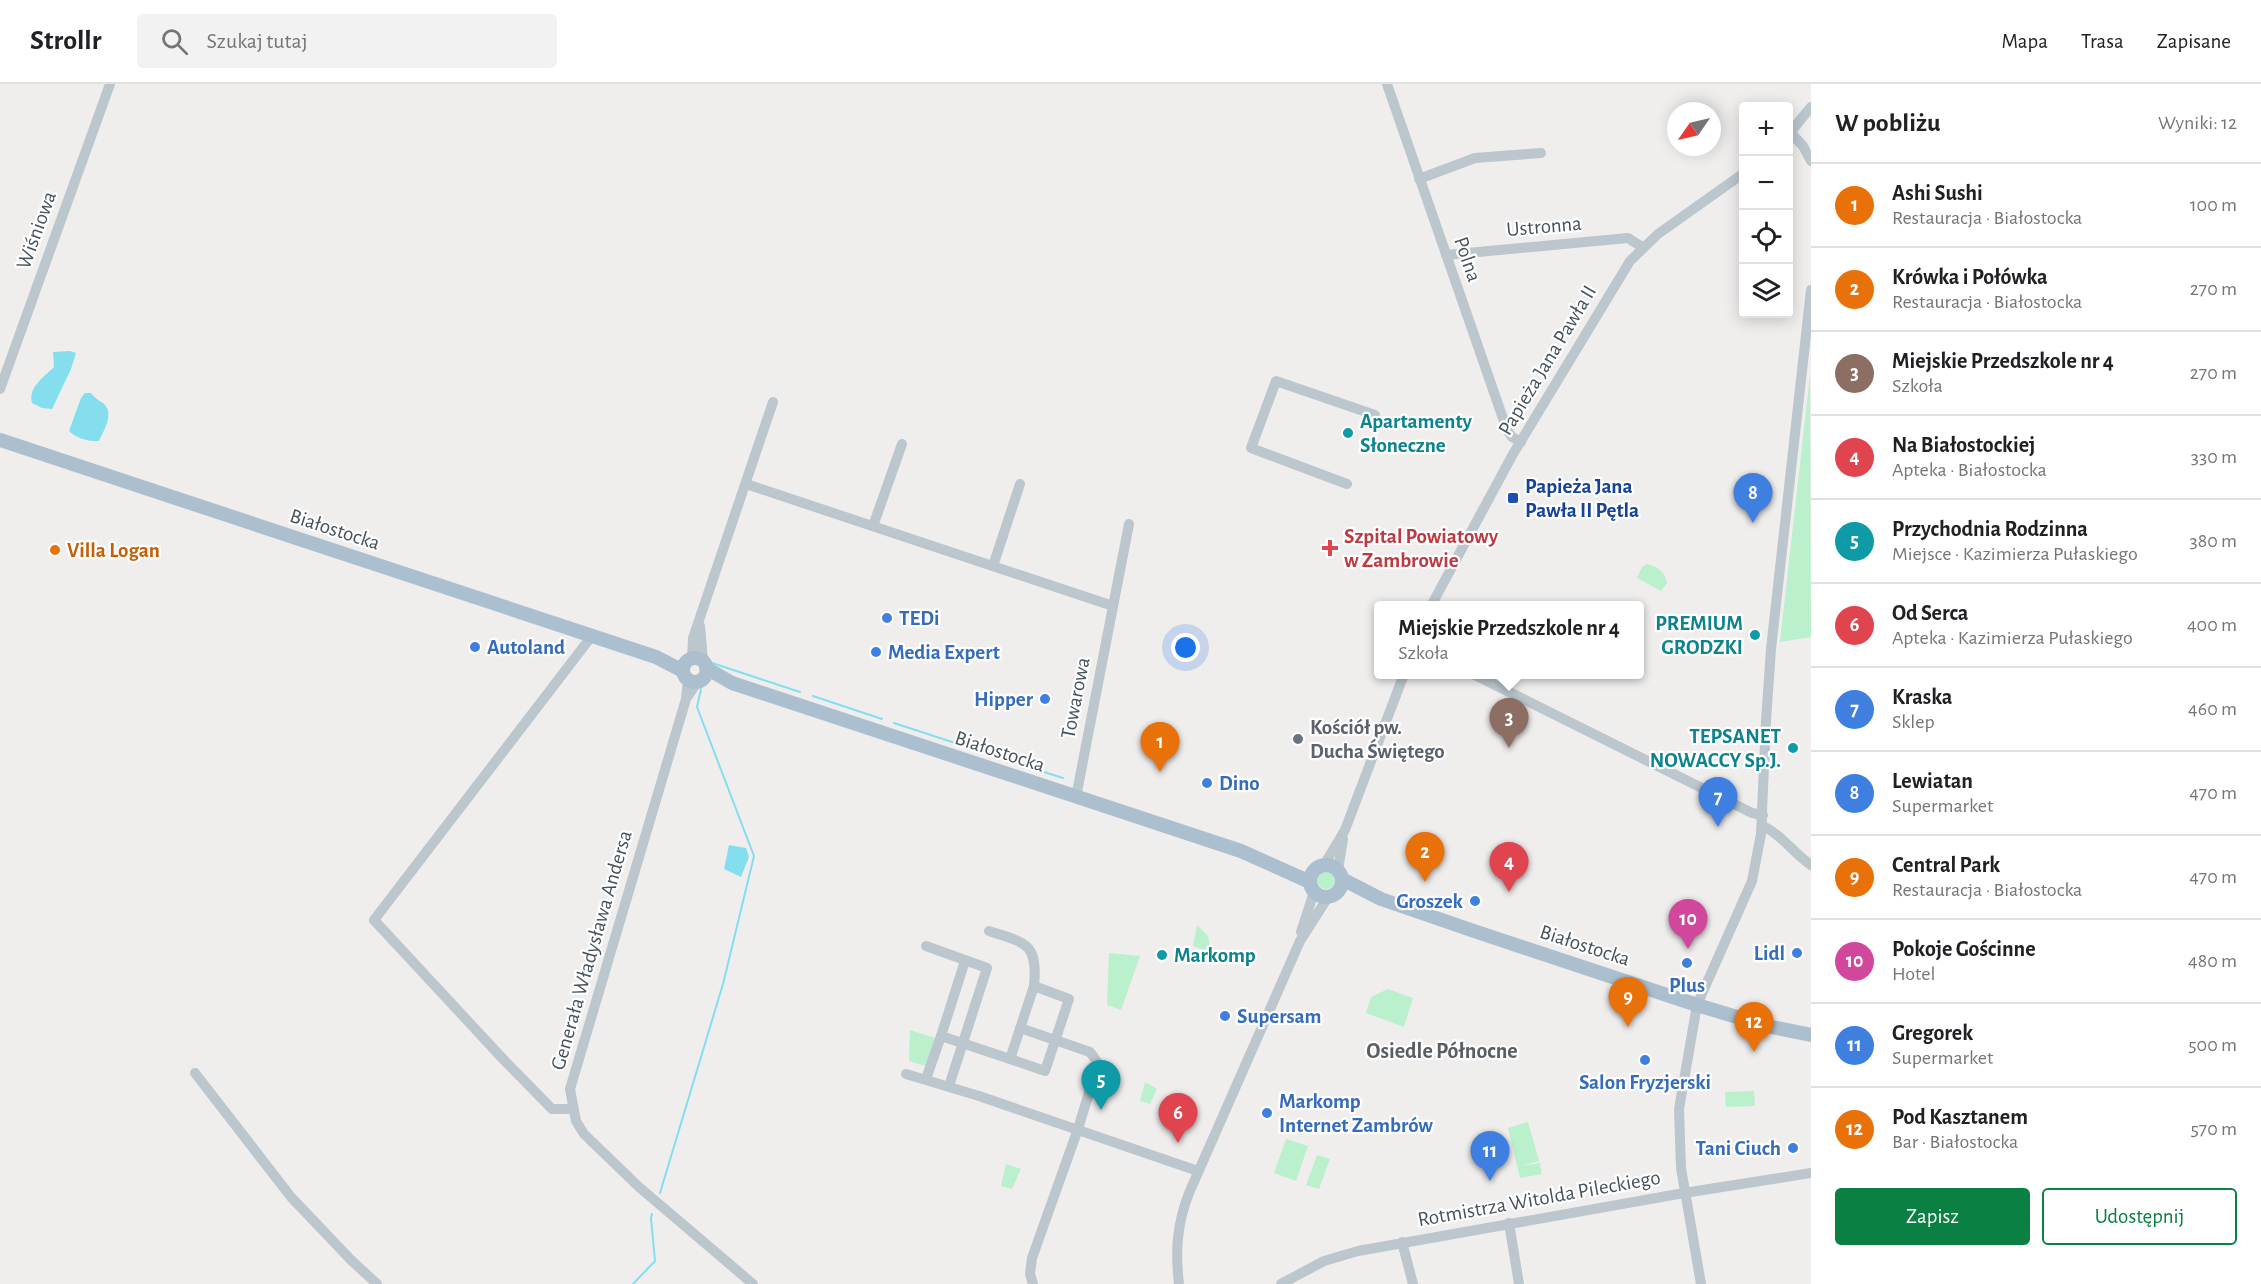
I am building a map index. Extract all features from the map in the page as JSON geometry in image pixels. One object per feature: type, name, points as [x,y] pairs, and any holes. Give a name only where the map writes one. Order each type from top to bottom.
[{"type":"main road","name":"Białostocka","points":[[0,440],[1256,857],[1312,887]]},
{"type":"main road","name":"Białostocka","points":[[1256,857],[1320,866]]},
{"type":"main road","points":[[1320,866],[1340,874],[1342,884],[1332,895],[1318,895],[1312,887],[1310,877],[1320,866]]},
{"type":"main road","name":"Białostocka","points":[[1340,874],[1381,899],[1697,1005],[1767,1026],[1811,1035]]},
{"type":"main road","name":"Białostocka","points":[[1332,895],[1381,899]]},
{"type":"street","name":"Wiśniowa","points":[[0,389],[110,84]]},
{"type":"street","name":"Polna","points":[[1386,84],[1507,430],[1512,437],[1521,442]]},
{"type":"street","points":[[1793,130],[1811,107]]},
{"type":"street","points":[[1793,137],[1803,146],[1811,161]]},
{"type":"street","points":[[1419,178],[1475,158],[1541,153]]},
{"type":"street","name":"Papieża Jana Pawła II","points":[[1434,601],[1470,530],[1620,275],[1642,247],[1739,176]]},
{"type":"street","name":"Ustronna","points":[[1446,255],[1628,238],[1642,247]]},
{"type":"street","points":[[1701,1284],[1684,1193],[1679,1109],[1697,1005],[1752,881],[1763,820],[1771,649],[1811,290]]},
{"type":"street","points":[[1347,484],[1251,448],[1276,381],[1375,415]]},
{"type":"street","name":"Generała Władysława Andersa","points":[[753,1284],[601,1152],[584,1134],[576,1121],[570,1089],[695,670],[693,638],[773,402]]},
{"type":"street","points":[[873,526],[902,444]]},
{"type":"street","points":[[746,484],[1113,606]]},
{"type":"street","points":[[993,566],[1020,484]]},
{"type":"street","name":"Towarowa","points":[[1076,797],[1129,524]]},
{"type":"street","points":[[573,1109],[552,1109],[374,920],[591,637]]},
{"type":"street","points":[[1320,866],[1345,830],[1402,679]]},
{"type":"street","points":[[1481,679],[1752,813],[1763,820],[1792,851],[1811,865]]},
{"type":"street","points":[[1340,874],[1345,830]]},
{"type":"street","points":[[1300,941],[1312,887]]},
{"type":"street","points":[[1179,1284],[1175,1256],[1181,1212],[1300,941],[1332,895]]},
{"type":"street","points":[[989,931],[1018,940],[1030,949],[1036,966],[1034,986],[1010,1059]]},
{"type":"street","points":[[926,946],[987,969],[949,1086]]},
{"type":"street","points":[[926,1079],[965,961]]},
{"type":"street","points":[[941,1036],[1045,1071],[1069,999],[1034,986]]},
{"type":"street","points":[[1020,1028],[1090,1052],[1098,1063],[1078,1129],[1032,1258],[1030,1274],[1033,1284]]},
{"type":"street","points":[[195,1073],[291,1197],[377,1284]]},
{"type":"street","points":[[906,1074],[949,1086],[1198,1171]]},
{"type":"street","name":"Rotmistrza Witolda Pileckiego","points":[[1281,1284],[1294,1281],[1324,1261],[1358,1251],[1509,1223],[1811,1173]]},
{"type":"street","points":[[1509,1223],[1520,1284]]},
{"type":"street","points":[[1402,1242],[1413,1284]]},
{"type":"green space","points":[[1810,375],[1811,637],[1780,642]]},
{"type":"green space","points":[[1647,564],[1658,568],[1665,576],[1667,583],[1661,591],[1637,578],[1642,567]]},
{"type":"green space","points":[[1322,871],[1330,871],[1335,876],[1333,887],[1322,889],[1317,884],[1317,876]]},
{"type":"green space","points":[[1197,925],[1208,936],[1211,952],[1193,946]]},
{"type":"green space","points":[[1109,953],[1140,956],[1121,1010],[1107,1005]]},
{"type":"green space","points":[[1388,989],[1413,998],[1404,1027],[1366,1013],[1371,997]]},
{"type":"green space","points":[[910,1030],[935,1038],[926,1066],[909,1061]]},
{"type":"green space","points":[[1145,1082],[1157,1089],[1150,1104],[1140,1101]]},
{"type":"green space","points":[[1754,1091],[1755,1106],[1726,1107],[1725,1092]]},
{"type":"green space","points":[[1528,1122],[1539,1161],[1521,1166],[1540,1163],[1542,1174],[1520,1178],[1508,1128]]},
{"type":"green space","points":[[1286,1139],[1308,1146],[1296,1181],[1274,1173]]},
{"type":"green space","points":[[1317,1155],[1330,1159],[1319,1189],[1306,1185]]},
{"type":"green space","points":[[1006,1164],[1021,1169],[1012,1189],[1001,1186]]},
{"type":"water","points":[[53,352],[76,353],[52,409],[42,408],[32,403],[31,397],[35,387],[54,367]]},
{"type":"water","points":[[85,393],[91,393],[103,403],[108,412],[107,422],[99,441],[83,439],[69,431]]},
{"type":"water","points":[[729,845],[746,848],[749,857],[741,877],[724,869]]},
{"type":"waterway","points":[[709,662],[800,692]]},
{"type":"waterway","points":[[660,1193],[723,984],[754,856],[697,707],[701,689]]},
{"type":"waterway","points":[[813,696],[882,719]]},
{"type":"waterway","points":[[894,723],[1004,759]]},
{"type":"waterway","points":[[1016,763],[1063,778]]},
{"type":"waterway","points":[[633,1284],[655,1261],[652,1214]]},
{"type":"place","name":"Apartamenty Słoneczne","points":[[1348,433]]},
{"type":"place","name":"Papieża Jana Pawła II Pętla","points":[[1513,498]]},
{"type":"place","name":"Lewiatan","points":[[1753,523]]},
{"type":"place","name":"Szpital Powiatowy w Zambrowie","points":[[1330,548]]},
{"type":"place","name":"Villa Logan","points":[[55,550]]},
{"type":"place","name":"TEDi","points":[[887,618]]},
{"type":"place","name":"PREMIUM GRODZKI","points":[[1755,635]]},
{"type":"place","name":"Autoland","points":[[475,647]]},
{"type":"place","name":"Media Expert","points":[[876,652]]},
{"type":"place","name":"Hipper","points":[[1045,699]]},
{"type":"place","name":"Kościół pw. Ducha Świętego","points":[[1298,739]]},
{"type":"place","name":"Miejskie Przedszkole nr 4","points":[[1509,748]]},
{"type":"place","name":"TEPSANET NOWACCY Sp.J.","points":[[1793,748]]},
{"type":"place","name":"Ashi Sushi","points":[[1160,772]]},
{"type":"place","name":"Dino","points":[[1207,783]]},
{"type":"place","name":"Kraska","points":[[1718,827]]},
{"type":"place","name":"Krówka i Połówka","points":[[1425,882]]},
{"type":"place","name":"Na Białostockiej","points":[[1509,892]]},
{"type":"place","name":"Groszek","points":[[1475,901]]},
{"type":"place","name":"Pokoje Gościnne","points":[[1688,949]]},
{"type":"place","name":"Lidl","points":[[1797,953]]},
{"type":"place","name":"Markomp","points":[[1162,955]]},
{"type":"place","name":"Plus","points":[[1687,963]]},
{"type":"place","name":"Supersam","points":[[1225,1016]]},
{"type":"place","name":"Central Park","points":[[1628,1027]]},
{"type":"place","name":"Pod Kasztanem","points":[[1754,1052]]},
{"type":"place","name":"Salon Fryzjerski","points":[[1645,1060]]},
{"type":"place","name":"Przychodnia Rodzinna","points":[[1101,1110]]},
{"type":"place","name":"Markomp Internet Zambrów","points":[[1267,1113]]},
{"type":"place","name":"Od Serca","points":[[1178,1143]]},
{"type":"place","name":"Tani Ciuch","points":[[1793,1148]]},
{"type":"place","name":"Gregorek","points":[[1490,1181]]},
{"type":"district","name":"Osiedle Północne","points":[[1442,1050]]}]
